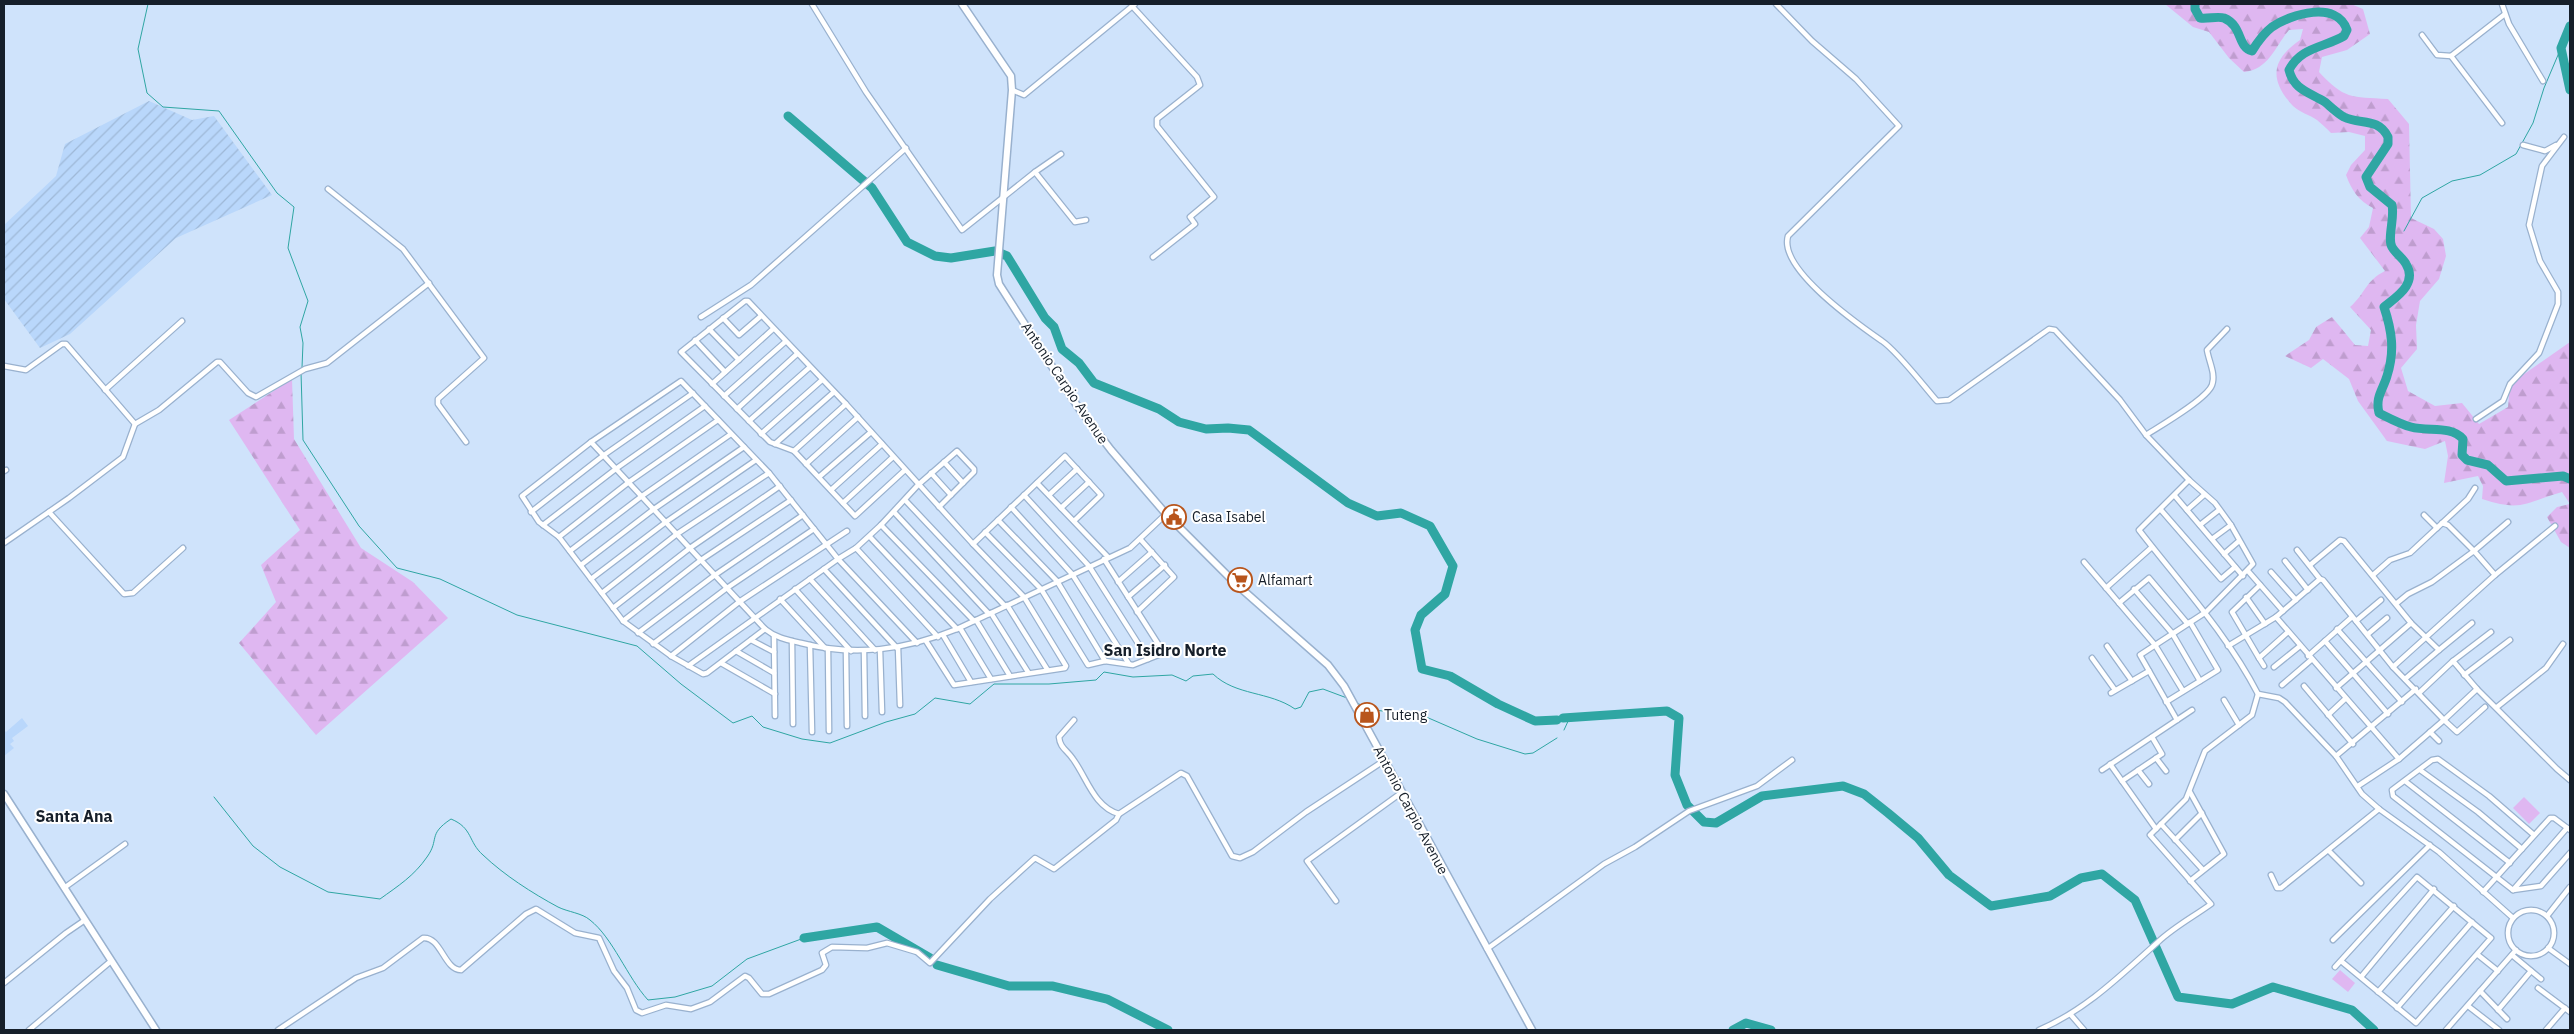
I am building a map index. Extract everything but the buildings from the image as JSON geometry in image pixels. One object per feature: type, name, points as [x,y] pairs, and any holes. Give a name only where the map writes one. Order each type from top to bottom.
[{"type":"street","points":[[812,4],[866,92],[962,230],[1035,172],[1062,154]]},
{"type":"street","name":"Antonio Carpio Avenue","points":[[962,4],[1011,76],[1012,90],[999,284],[1078,407],[1111,450],[1166,514],[1236,584],[1328,665],[1344,686],[1532,1030]]},
{"type":"street","points":[[1776,4],[1818,46],[1856,79],[1899,126],[1788,236],[1787,241],[1792,255],[1810,284],[1870,334],[1883,341],[1937,400],[1949,400],[2049,329],[2055,330],[2120,400],[2146,435],[2219,510],[2231,525],[2253,564],[2206,612],[2140,654],[2177,720]]},
{"type":"street","points":[[2502,4],[2505,14],[2543,81]]},
{"type":"street","points":[[1012,90],[1024,94],[1134,5],[1198,77],[1200,85],[1157,119],[1157,126],[1214,197],[1190,217],[1195,224],[1153,257]]},
{"type":"street","points":[[2450,56],[2505,14]]},
{"type":"street","points":[[2422,35],[2437,54],[2450,56],[2502,122]]},
{"type":"street","points":[[2523,145],[2545,151],[2570,133]]},
{"type":"street","points":[[2476,419],[2503,401],[2510,384],[2539,354],[2558,304],[2558,292],[2540,261],[2529,225],[2542,166],[2564,138]]},
{"type":"street","points":[[701,317],[751,285],[862,189],[906,148]]},
{"type":"street","points":[[1035,172],[1076,222],[1086,220]]},
{"type":"street","points":[[328,189],[404,249],[484,358],[438,400],[438,404],[466,442]]},
{"type":"street","points":[[4,543],[50,512],[123,457],[135,424],[159,410],[217,362],[220,362],[248,393],[256,397],[290,377],[327,363],[429,283]]},
{"type":"street","points":[[905,470],[855,516],[794,451],[775,444],[761,434],[681,352],[745,301],[846,404],[858,417],[893,457],[905,470],[918,485],[1024,597],[1066,666],[1065,668],[1047,669],[951,684],[926,640]]},
{"type":"street","points":[[723,318],[739,335],[760,316]]},
{"type":"street","points":[[105,390],[182,321]]},
{"type":"street","points":[[708,329],[738,360]]},
{"type":"street","points":[[712,384],[773,329]]},
{"type":"street","points":[[2146,435],[2183,411],[2211,387],[2213,374],[2207,350],[2226,329]]},
{"type":"street","points":[[695,340],[725,372]]},
{"type":"street","points":[[724,396],[785,342]]},
{"type":"street","points":[[4,366],[26,370],[62,344],[66,344],[135,424]]},
{"type":"street","points":[[737,409],[797,354]]},
{"type":"street","points":[[749,421],[810,367]]},
{"type":"street","points":[[761,434],[822,380]]},
{"type":"street","points":[[765,629],[705,674],[688,666],[653,644],[623,621],[559,537],[543,525],[531,512],[522,495],[591,442],[680,381],[769,473],[838,559],[917,643]]},
{"type":"street","points":[[775,444],[834,392]]},
{"type":"street","points":[[531,512],[604,455],[693,393]]},
{"type":"street","points":[[794,451],[846,404]]},
{"type":"street","points":[[543,525],[616,468],[705,406]]},
{"type":"street","points":[[806,464],[858,417]]},
{"type":"street","points":[[559,537],[629,482],[718,420]]},
{"type":"street","points":[[819,477],[871,432]]},
{"type":"street","points":[[570,551],[642,496],[732,434]]},
{"type":"street","points":[[591,442],[765,629],[774,636],[827,649],[848,651],[878,650],[917,643],[941,636],[1130,548],[1141,540],[1166,514]]},
{"type":"street","points":[[831,490],[882,444]]},
{"type":"street","points":[[582,566],[654,509],[744,447]]},
{"type":"street","points":[[688,666],[753,617],[870,537],[918,485],[956,452],[974,469],[974,472],[939,507]]},
{"type":"street","points":[[973,544],[1065,456],[1101,495],[1074,521]]},
{"type":"street","points":[[843,503],[893,457]]},
{"type":"street","points":[[591,579],[666,522],[756,460]]},
{"type":"street","points":[[944,462],[963,483]]},
{"type":"street","points":[[1049,495],[1077,469]]},
{"type":"street","points":[[602,593],[677,534],[769,473]]},
{"type":"street","points":[[931,474],[951,495]]},
{"type":"street","points":[[2039,1030],[2071,1015],[2087,1004],[2158,942],[2211,904],[2150,835],[2186,799],[2204,751],[2252,715],[2258,694],[2247,672],[2206,612],[2139,530],[2189,480]]},
{"type":"street","points":[[1061,508],[1089,482]]},
{"type":"street","points":[[986,532],[1041,589],[1087,664],[1105,662],[1129,664],[1160,654],[1162,650],[1118,582],[1106,558],[1074,521],[1037,483]]},
{"type":"street","points":[[613,608],[690,548],[780,486]]},
{"type":"street","points":[[2373,576],[2390,560],[2410,553],[2468,499],[2475,488]]},
{"type":"street","points":[[1024,495],[1089,566],[1148,659]]},
{"type":"street","points":[[2187,510],[2204,495]]},
{"type":"street","points":[[2175,496],[2243,576]]},
{"type":"street","points":[[623,621],[701,560],[791,500]]},
{"type":"street","points":[[905,500],[1006,606],[1047,669]]},
{"type":"street","points":[[1011,507],[1072,574],[1129,664]]},
{"type":"street","points":[[2161,510],[2221,579],[2235,567]]},
{"type":"street","points":[[2200,525],[2219,510]]},
{"type":"street","points":[[50,512],[124,594],[132,593],[183,548]]},
{"type":"street","points":[[894,512],[990,613],[1028,672]]},
{"type":"street","points":[[638,632],[715,575],[803,515]]},
{"type":"street","points":[[2424,515],[2436,528]]},
{"type":"street","points":[[998,520],[1057,581],[1105,662]]},
{"type":"street","points":[[2397,603],[2408,594],[2432,582],[2474,551],[2508,522]]},
{"type":"street","points":[[2442,523],[2448,524],[2495,575]]},
{"type":"street","points":[[882,525],[975,621],[1010,676]]},
{"type":"street","points":[[2212,540],[2231,525]]},
{"type":"street","points":[[2394,667],[2495,575],[2555,526]]},
{"type":"street","points":[[653,644],[727,588],[814,529]]},
{"type":"street","points":[[671,656],[739,602],[847,531]]},
{"type":"street","points":[[870,537],[958,629],[991,679]]},
{"type":"street","points":[[1137,612],[1173,580],[1174,575],[1141,540]]},
{"type":"street","points":[[2310,565],[2342,540],[2397,603],[2411,623],[2439,650]]},
{"type":"street","points":[[2224,554],[2239,541]]},
{"type":"street","points":[[2106,588],[2152,547]]},
{"type":"street","points":[[856,548],[941,636],[971,682]]},
{"type":"street","points":[[2297,550],[2394,667],[2457,732],[2485,707]]},
{"type":"street","points":[[1118,582],[1152,552]]},
{"type":"street","points":[[2285,561],[2308,590]]},
{"type":"street","points":[[2084,562],[2155,645],[2184,691]]},
{"type":"street","points":[[1128,597],[1165,565]]},
{"type":"street","points":[[824,569],[898,647],[900,705]]},
{"type":"street","points":[[2248,571],[2283,611]]},
{"type":"street","points":[[2271,572],[2296,600]]},
{"type":"street","points":[[810,578],[878,650],[882,712]]},
{"type":"street","points":[[2119,603],[2149,578],[2188,622],[2218,670],[2166,702]]},
{"type":"street","points":[[2228,646],[2276,617],[2320,579]]},
{"type":"street","points":[[2260,585],[2232,612],[2264,666]]},
{"type":"street","points":[[795,589],[848,651],[847,726]]},
{"type":"street","points":[[2134,589],[2172,633],[2200,681]]},
{"type":"street","points":[[2246,597],[2264,624]]},
{"type":"street","points":[[780,599],[827,649],[830,731]]},
{"type":"street","points":[[2282,685],[2337,630],[2381,600]]},
{"type":"street","points":[[2276,617],[2398,760]]},
{"type":"street","points":[[2368,634],[2387,618]]},
{"type":"street","points":[[2336,688],[2381,651],[2411,623]]},
{"type":"street","points":[[2405,679],[2472,623]]},
{"type":"street","points":[[2337,630],[2402,702]]},
{"type":"street","points":[[2259,658],[2288,632]]},
{"type":"street","points":[[2336,756],[2491,632]]},
{"type":"street","points":[[774,636],[775,716]]},
{"type":"street","points":[[752,640],[774,652]]},
{"type":"street","points":[[2464,675],[2510,640]]},
{"type":"street","points":[[792,641],[793,724]]},
{"type":"street","points":[[2325,641],[2388,714]]},
{"type":"street","points":[[2497,707],[2546,668],[2563,644]]},
{"type":"street","points":[[810,645],[812,732]]},
{"type":"street","points":[[2107,646],[2132,681]]},
{"type":"street","points":[[2274,667],[2300,646]]},
{"type":"street","points":[[736,651],[774,673]]},
{"type":"street","points":[[864,651],[865,716]]},
{"type":"street","points":[[2092,658],[2113,692],[2149,671]]},
{"type":"street","points":[[2453,661],[2477,689],[2570,780]]},
{"type":"street","points":[[721,663],[775,694]]},
{"type":"street","points":[[2304,686],[2353,744]]},
{"type":"street","points":[[2358,786],[2398,760],[2477,689]]},
{"type":"street","points":[[2258,694],[2279,698],[2285,702],[2336,756],[2362,794],[2379,809],[2430,845],[2513,918]]},
{"type":"street","points":[[2328,715],[2345,699]]},
{"type":"street","points":[[2224,700],[2239,725]]},
{"type":"street","points":[[2102,770],[2192,710]]},
{"type":"street","points":[[1074,720],[1059,737],[1060,745],[1073,758],[1094,795],[1109,811],[1119,814]]},
{"type":"street","points":[[2430,732],[2439,741]]},
{"type":"street","points":[[2122,781],[2162,754],[2152,737]]},
{"type":"street","points":[[2156,758],[2166,771]]},
{"type":"street","points":[[2534,835],[2489,796],[2438,759],[2432,760],[2392,790],[2393,796],[2513,890],[2541,886],[2570,853]]},
{"type":"street","points":[[278,1030],[356,978],[383,968],[423,938],[432,940],[453,966],[461,970],[526,914],[536,909],[575,933],[599,938],[614,971],[627,988],[636,1010],[642,1013],[666,1005],[691,1009],[710,1002],[745,976],[749,978],[762,994],[769,994],[822,970],[826,965],[822,954],[832,947],[868,948],[887,943],[917,952],[930,963],[990,900],[1035,858],[1054,868],[1116,820],[1119,814],[1181,773],[1187,776],[1232,856],[1240,858],[1253,852],[1306,812],[1385,760]]},
{"type":"street","points":[[1487,949],[1604,864],[1635,847],[1689,811],[1757,786],[1792,760]]},
{"type":"street","points":[[2110,764],[2156,829]]},
{"type":"street","points":[[2138,770],[2149,784]]},
{"type":"street","points":[[2420,770],[2478,812],[2522,849]]},
{"type":"street","points":[[2405,781],[2510,863]]},
{"type":"street","points":[[2190,792],[2224,854],[2190,881]]},
{"type":"street","points":[[1336,901],[1307,861],[1401,793]]},
{"type":"street","points":[[4,794],[156,1030]]},
{"type":"street","points":[[2271,875],[2277,888],[2282,888],[2330,851],[2379,809]]},
{"type":"street","points":[[2175,840],[2202,813]]},
{"type":"street","points":[[2483,892],[2497,879],[2534,835],[2552,818],[2569,829],[2513,890]]},
{"type":"street","points":[[2161,824],[2203,870]]},
{"type":"street","points":[[64,888],[125,844]]},
{"type":"street","points":[[2333,940],[2430,845]]},
{"type":"street","points":[[2330,851],[2361,883]]},
{"type":"street","points":[[2334,967],[2342,961],[2417,877],[2434,889],[2491,938],[2416,1024],[2342,961]]},
{"type":"street","points":[[2546,916],[2570,888]]},
{"type":"street","points":[[2360,977],[2434,889]]},
{"type":"street","points":[[2378,992],[2454,906]]},
{"type":"street","points":[[2527,910],[2534,910],[2546,916],[2554,928],[2554,935],[2548,948],[2534,955],[2516,950],[2508,934],[2513,918],[2527,910]]},
{"type":"street","points":[[4,983],[66,932],[85,920]]},
{"type":"street","points":[[2398,1008],[2472,922]]},
{"type":"street","points":[[2548,948],[2570,964]]},
{"type":"street","points":[[2446,1030],[2516,950]]},
{"type":"street","points":[[2478,955],[2498,971]]},
{"type":"street","points":[[2512,956],[2541,979]]},
{"type":"street","points":[[29,1030],[111,961]]},
{"type":"street","points":[[2498,1010],[2531,971]]},
{"type":"street","points":[[2538,988],[2570,1012]]},
{"type":"street","points":[[2480,991],[2507,1019]]},
{"type":"street","points":[[2468,1006],[2499,1030]]},
{"type":"street","points":[[2546,1030],[2565,1008]]},
{"type":"street","points":[[2071,1015],[2084,1030]]},
{"type":"shaded area","points":[[149,101],[192,120],[214,116],[272,195],[176,238],[70,334],[40,348],[4,299],[4,225],[56,176],[65,144]]},
{"type":"shaded area","points":[[22,718],[28,726],[12,738],[14,741],[10,744],[14,748],[4,756],[4,730],[6,732]]},
{"type":"green space","points":[[2165,4],[2351,4],[2363,9],[2370,34],[2347,50],[2322,57],[2319,72],[2335,87],[2349,95],[2388,99],[2409,124],[2411,218],[2434,229],[2443,239],[2446,256],[2439,279],[2420,301],[2416,325],[2417,349],[2401,368],[2408,391],[2435,406],[2462,403],[2479,424],[2508,407],[2510,384],[2570,342],[2570,504],[2562,492],[2523,504],[2506,505],[2495,503],[2482,499],[2483,486],[2478,476],[2444,483],[2448,456],[2445,441],[2425,449],[2387,441],[2358,401],[2349,379],[2323,359],[2311,368],[2285,356],[2309,340],[2316,327],[2332,317],[2355,345],[2368,346],[2371,330],[2350,307],[2369,283],[2385,271],[2360,238],[2369,227],[2373,208],[2363,202],[2356,194],[2346,175],[2351,165],[2365,150],[2365,136],[2349,132],[2331,133],[2317,120],[2298,110],[2285,97],[2277,79],[2279,63],[2283,55],[2300,40],[2303,29],[2289,30],[2265,62],[2259,67],[2244,72],[2229,58],[2209,32],[2193,27]]},
{"type":"green space","points":[[292,379],[294,439],[361,548],[413,582],[448,618],[316,735],[239,643],[276,602],[261,565],[300,530],[229,420]]},
{"type":"green space","points":[[2570,504],[2570,548],[2561,542],[2547,517],[2557,507]]},
{"type":"green space","points":[[2524,797],[2540,813],[2529,824],[2513,808]]},
{"type":"green space","points":[[2340,970],[2355,983],[2348,992],[2332,979]]},
{"type":"waterway","points":[[148,4],[138,49],[147,93],[163,107],[219,111],[277,193],[294,207],[288,248],[308,301],[300,327],[303,343],[302,368]]},
{"type":"waterway","points":[[2195,4],[2195,9],[2200,18],[2222,17],[2230,22],[2247,49],[2252,51],[2258,41],[2272,27],[2301,14],[2324,12],[2334,15],[2342,21],[2347,30],[2344,36],[2306,52],[2294,62],[2289,70],[2294,82],[2303,90],[2325,102],[2344,117],[2374,124],[2384,131],[2388,137],[2388,144],[2366,177],[2370,187],[2392,205],[2391,243],[2393,249],[2406,264],[2409,278],[2404,289],[2384,307],[2391,333],[2392,350],[2389,367],[2378,402],[2379,413],[2411,427],[2446,430],[2458,435],[2463,439],[2462,455],[2467,460],[2488,465],[2506,481],[2563,476],[2570,479]]},
{"type":"waterway","points":[[2570,26],[2561,48],[2570,90]]},
{"type":"waterway","points":[[2404,231],[2422,198],[2452,181],[2480,175],[2516,154],[2533,123],[2544,88],[2561,48]]},
{"type":"waterway","points":[[788,116],[872,188],[907,242],[935,256],[951,258],[995,251],[1007,256],[1045,318],[1054,327],[1062,349],[1079,363],[1094,383],[1159,409],[1179,422],[1206,429],[1228,428],[1249,430],[1348,503],[1377,516],[1401,513],[1430,526],[1453,566],[1445,594],[1421,615],[1415,630],[1422,669],[1450,676],[1498,704],[1535,721],[1557,720]]},
{"type":"waterway","points":[[301,372],[303,440],[359,526],[397,568],[440,579],[517,615],[637,646],[681,684],[733,723],[752,716],[763,727],[802,739],[830,743],[886,722],[915,714],[935,698],[970,704],[994,684],[1049,684],[1096,680],[1104,672],[1133,677],[1172,675],[1186,681],[1193,676],[1213,674],[1232,686],[1285,703],[1295,709],[1301,707],[1309,692],[1323,689],[1347,698]]},
{"type":"waterway","points":[[1357,703],[1369,709],[1402,714],[1417,713],[1477,739],[1525,754],[1533,753],[1557,738]]},
{"type":"waterway","points":[[1563,718],[1667,711],[1679,718],[1675,775],[1687,805],[1704,822],[1716,823],[1762,796],[1843,786],[1864,794],[1918,838],[1949,875],[1991,906],[2050,896],[2081,878],[2102,874],[2135,900],[2178,997],[2232,1004],[2273,987],[2352,1010],[2374,1030]]},
{"type":"waterway","points":[[1564,730],[1570,717]]},
{"type":"waterway","points":[[214,797],[253,846],[280,867],[328,892],[380,899],[417,870],[431,851],[436,833],[451,819],[463,827],[478,850],[509,877],[558,907],[590,920],[606,937],[640,991],[648,1000],[675,997],[712,986],[747,959],[804,938]]},
{"type":"waterway","points":[[804,938],[877,927],[930,958]]},
{"type":"waterway","points":[[937,965],[1009,986],[1053,986],[1107,999],[1168,1030]]},
{"type":"waterway","points":[[1733,1030],[1746,1023],[1771,1030]]},
{"type":"place","name":"Casa Isabel","points":[[1174,517]]},
{"type":"place","name":"Alfamart","points":[[1240,580]]},
{"type":"place","name":"Tuteng","points":[[1367,715]]},
{"type":"district","name":"San Isidro Norte","points":[[1165,650]]},
{"type":"district","name":"Santa Ana","points":[[74,816]]}]
